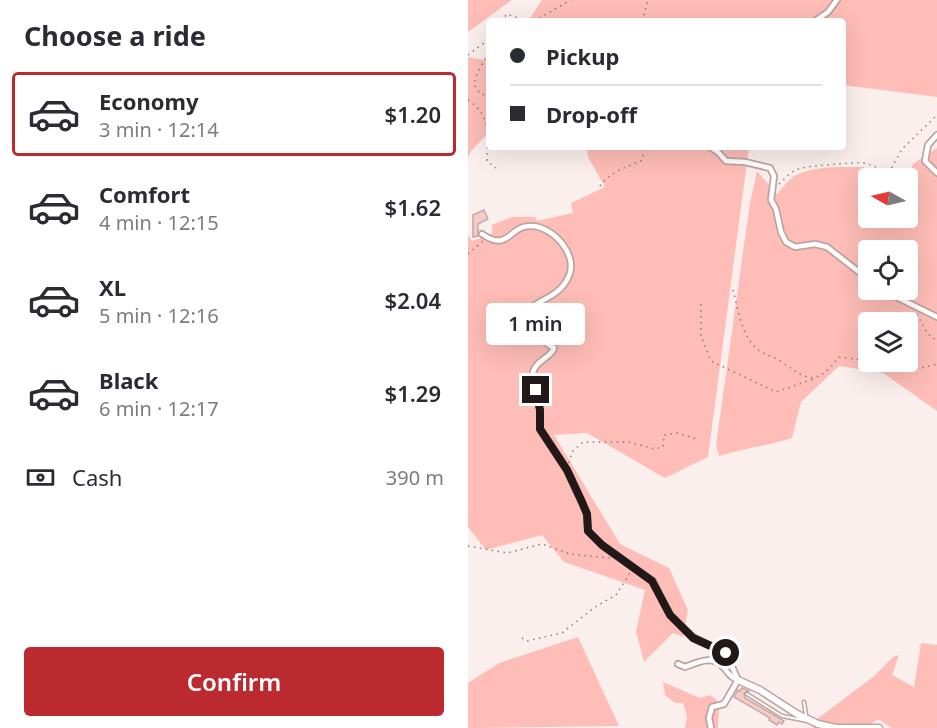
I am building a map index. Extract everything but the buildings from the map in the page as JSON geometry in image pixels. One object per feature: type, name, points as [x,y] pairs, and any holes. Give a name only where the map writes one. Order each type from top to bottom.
[{"type":"street","points":[[819,18],[828,12],[837,0]]},
{"type":"street","points":[[937,135],[928,145],[925,161],[937,173]]},
{"type":"street","points":[[715,150],[726,161],[745,162],[770,168],[774,176],[771,200],[786,242],[795,247],[815,244],[826,247],[858,271]]},
{"type":"street","points":[[482,234],[488,238],[506,241],[520,228],[532,225],[539,227],[561,242],[568,253],[571,265],[568,278],[552,297],[533,306],[528,318],[532,334],[554,348],[538,362],[532,372],[540,410],[540,429],[567,470],[587,514],[588,531],[652,581],[670,615],[693,638],[726,653],[738,680]]},
{"type":"street","points":[[903,300],[937,317]]},
{"type":"street","points":[[678,664],[685,667],[698,660],[720,664],[728,675],[808,719],[836,728],[879,728]]},
{"type":"street","points":[[711,728],[709,718],[712,707],[724,704],[738,680]]},
{"type":"lane","points":[[747,694],[782,716],[802,721],[808,719],[804,702]]},
{"type":"path","points":[[539,18],[571,0]]},
{"type":"path","points":[[643,18],[648,0]]},
{"type":"path","points":[[504,18],[507,14],[518,18]]},
{"type":"path","points":[[468,55],[486,41]]},
{"type":"path","points":[[486,57],[478,67],[474,84],[479,92],[486,96]]},
{"type":"path","points":[[468,100],[480,108],[485,116],[486,138]]},
{"type":"path","points":[[771,190],[796,169],[806,167],[855,162],[880,170],[891,169],[902,149],[937,115]]},
{"type":"path","points":[[487,150],[487,161],[496,168]]},
{"type":"path","points":[[600,186],[612,173],[620,172],[641,161],[645,150]]},
{"type":"path","points":[[468,254],[488,238]]},
{"type":"path","points":[[733,290],[742,325],[754,346],[769,357],[781,361],[790,370],[814,378]]},
{"type":"path","points":[[701,304],[701,336],[711,361],[776,392],[825,375],[839,357],[921,368],[937,364]]},
{"type":"path","points":[[913,305],[927,333],[937,341]]},
{"type":"path","points":[[567,470],[572,452],[583,442],[629,442],[655,449],[663,447],[664,435],[677,433],[697,439]]},
{"type":"path","points":[[468,546],[507,553],[542,544],[570,554],[589,554],[623,560]]},
{"type":"path","points":[[522,638],[528,641],[562,633],[595,607],[616,595],[634,568]]},
{"type":"shaded area","points":[[468,0],[512,0],[486,18],[468,32]]},
{"type":"shaded area","points":[[542,0],[937,0],[937,97],[846,85],[846,18],[530,18]]},
{"type":"shaded area","points":[[468,57],[486,60],[486,135],[471,151],[468,158]]},
{"type":"shaded area","points":[[937,148],[937,411],[883,373],[877,372],[918,372],[918,312],[858,312],[858,369],[839,366],[801,402],[792,438],[719,456],[716,445],[750,203],[757,171],[777,194],[793,177],[809,170],[864,167],[858,168],[858,228],[918,228],[918,168],[912,168],[913,164]]},
{"type":"shaded area","points":[[587,150],[749,150],[708,457],[665,478],[587,433],[554,435],[620,544],[669,568],[688,610],[683,637],[673,633],[644,662],[636,632],[645,590],[564,562],[542,535],[486,550],[468,527],[468,235],[472,241],[492,234],[492,225],[512,217],[535,217],[537,221],[573,213],[571,203],[605,187],[588,157]]},
{"type":"shaded area","points":[[578,637],[619,726],[468,728],[468,683],[499,663]]},
{"type":"shaded area","points":[[921,643],[937,645],[937,728],[892,728],[878,719],[865,728],[813,728],[817,719],[873,677],[893,657],[899,655],[892,675],[914,687]]},
{"type":"shaded area","points":[[663,682],[700,698],[710,695],[717,700],[718,728],[685,728],[687,716],[683,703],[675,703],[665,695]]},
{"type":"route","points":[[536,390],[540,410],[538,424],[567,470],[582,502],[587,514],[588,531],[602,545],[652,581],[670,615],[693,638],[726,653]]}]
